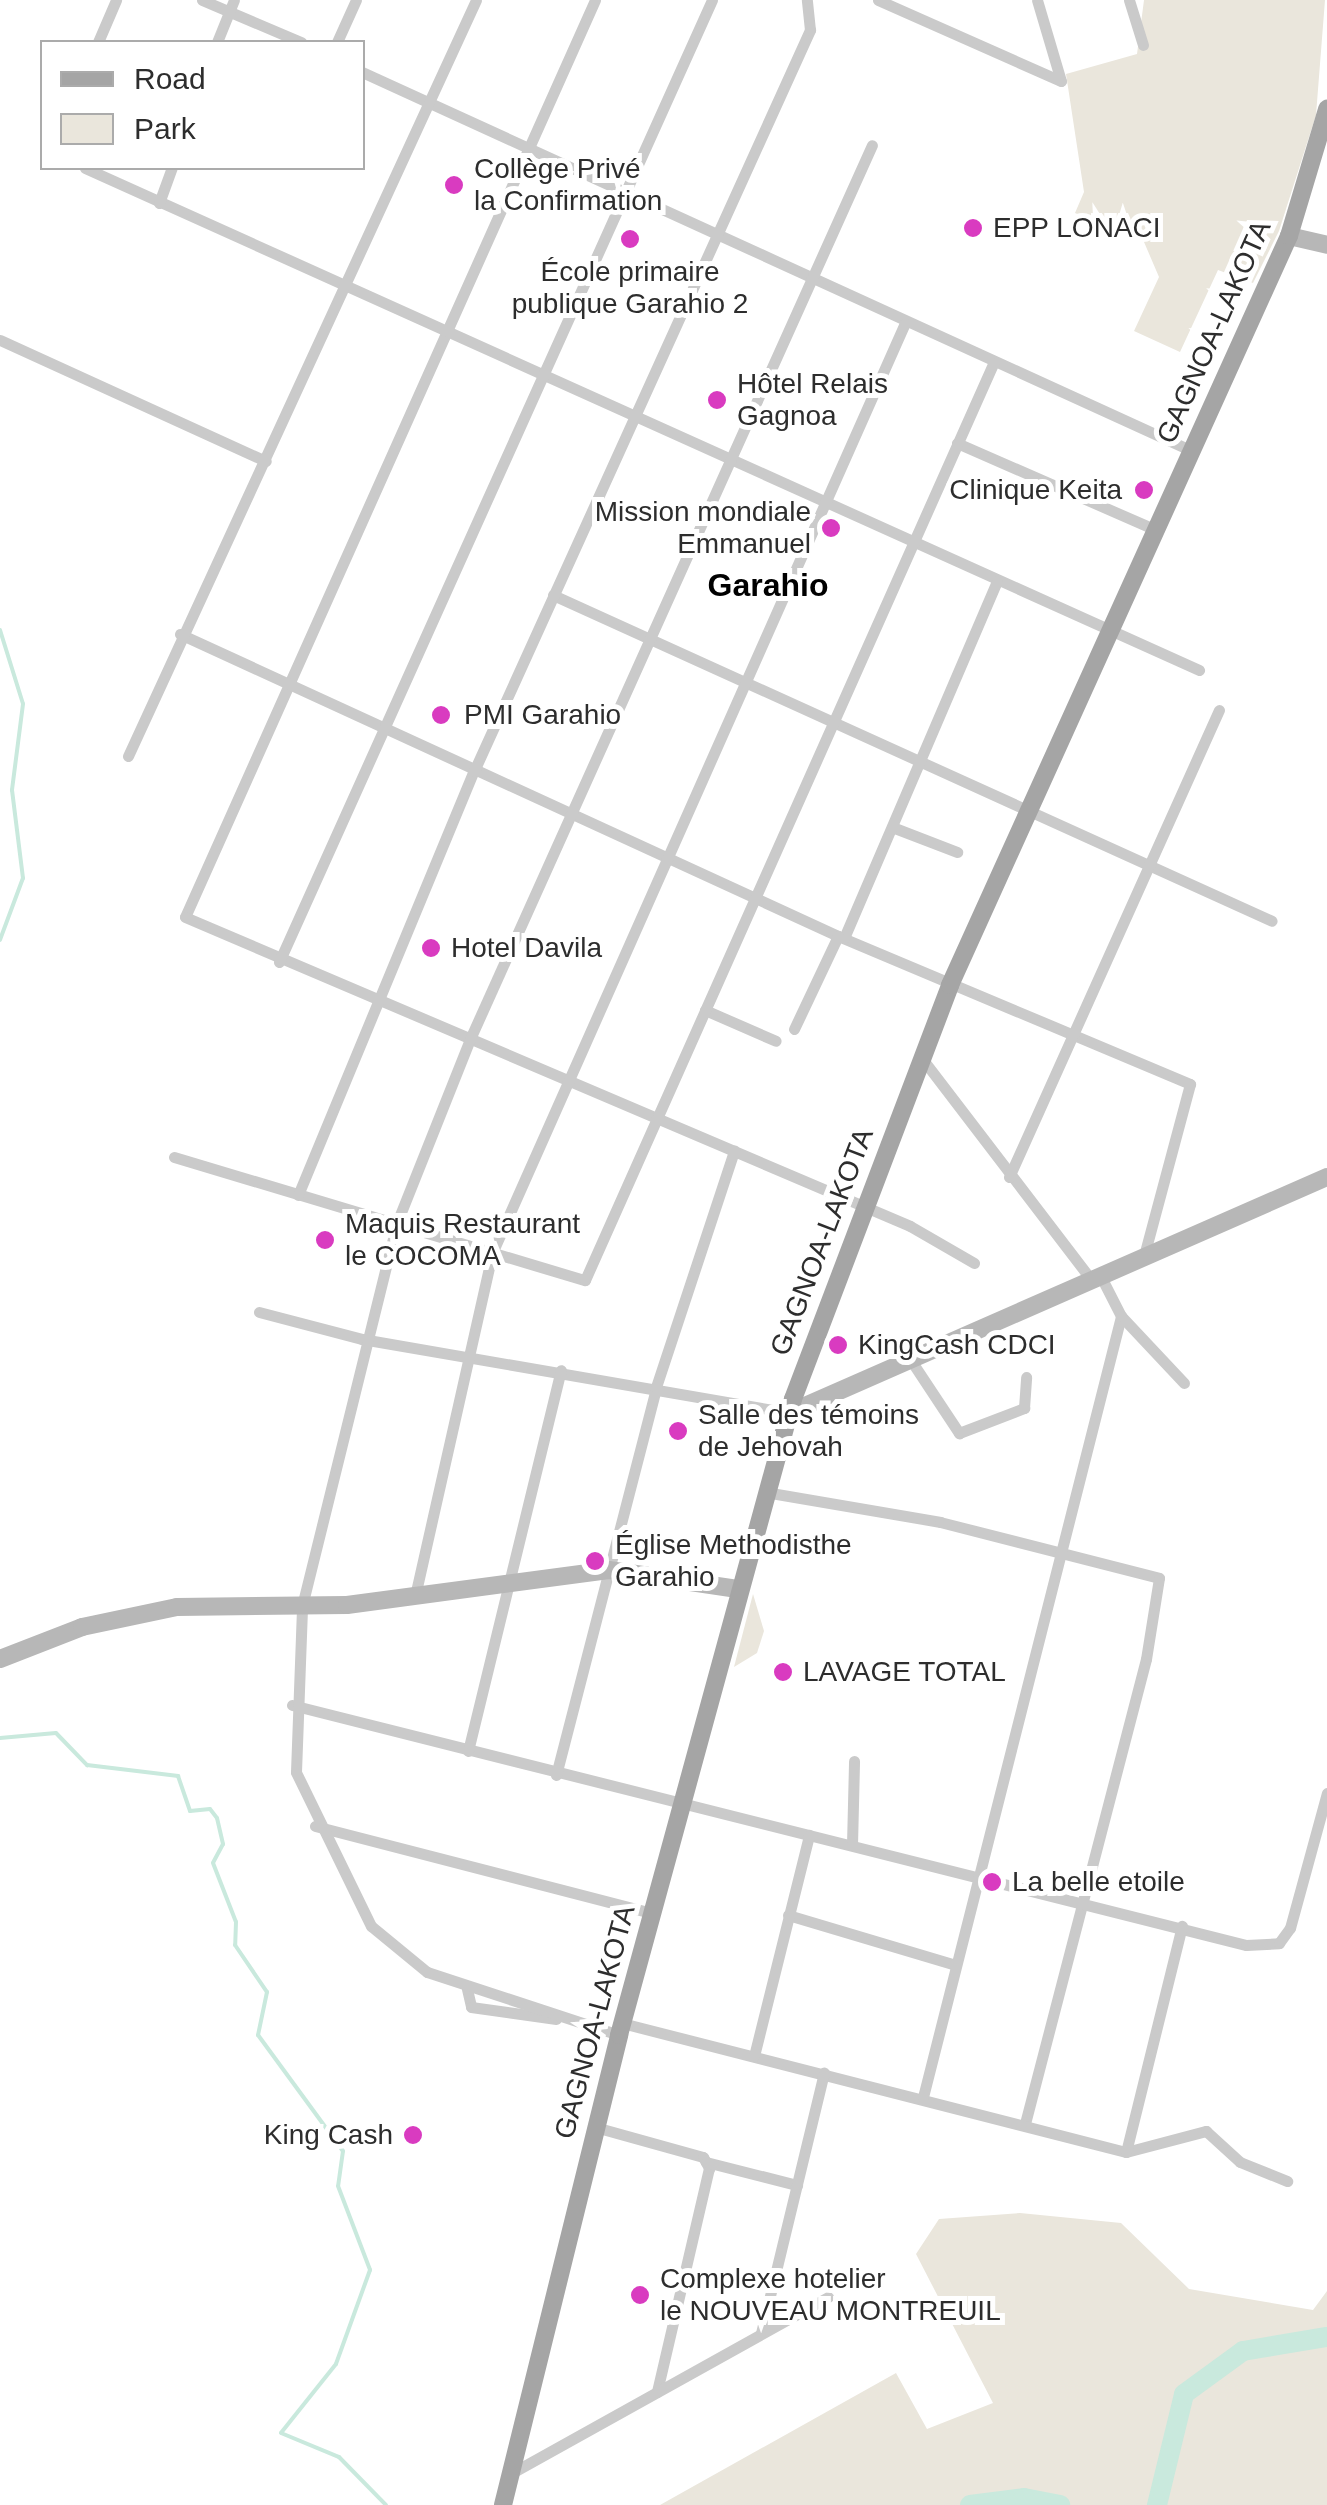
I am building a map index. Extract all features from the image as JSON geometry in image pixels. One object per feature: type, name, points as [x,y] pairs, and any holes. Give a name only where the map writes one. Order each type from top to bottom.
[{"type":"main road","name":"GAGNOA-LAKOTA","points":[[503,2505],[620,2029],[738,1589],[789,1413],[860,1205],[924,1062],[950,985],[1288,236],[1327,109]]},
{"type":"street","points":[[99,40],[116,0]]},
{"type":"street","points":[[202,0],[232,6],[297,40]]},
{"type":"street","points":[[338,40],[356,0]]},
{"type":"street","points":[[128,756],[180,634],[266,461],[476,0]]},
{"type":"street","points":[[595,0],[185,917],[375,1004],[470,1039],[860,1205],[974,1263]]},
{"type":"street","points":[[279,962],[382,729],[548,375],[712,0]]},
{"type":"street","points":[[298,1194],[474,771],[810,30],[807,0]]},
{"type":"street","points":[[878,0],[1061,81],[1037,0]]},
{"type":"street","points":[[1129,0],[1143,45]]},
{"type":"street","points":[[219,40],[232,6]]},
{"type":"street","points":[[365,74],[527,151],[1192,452]]},
{"type":"street","points":[[872,145],[470,1039],[396,1224],[362,1339],[302,1606],[292,1706],[296,1772],[315,1826],[370,1926],[427,1972],[467,1990],[556,2019],[754,2056],[1025,2122],[1126,2152],[1206,2131],[1240,2162],[1287,2181]]},
{"type":"street","points":[[89,170],[1199,670]]},
{"type":"street","points":[[158,203],[171,170]]},
{"type":"street","points":[[1288,236],[1327,245]]},
{"type":"street","points":[[415,1596],[466,1355],[493,1251],[565,1080],[905,323]]},
{"type":"street","points":[[0,340],[266,461]]},
{"type":"street","points":[[174,1156],[585,1280],[993,364]]},
{"type":"street","points":[[958,443],[1156,530]]},
{"type":"street","points":[[794,1029],[892,828],[996,580]]},
{"type":"street","points":[[553,596],[1272,921]]},
{"type":"street","points":[[180,634],[753,898],[1071,1038],[1190,1084],[1144,1256]]},
{"type":"street","points":[[1009,1177],[1219,710]]},
{"type":"street","points":[[892,828],[957,852]]},
{"type":"street","points":[[705,1010],[776,1042]]},
{"type":"street","points":[[924,1062],[1009,1177],[1096,1279],[1121,1316],[1184,1383]]},
{"type":"street","points":[[556,1775],[656,1387],[734,1152]]},
{"type":"street","points":[[259,1312],[362,1339],[561,1370],[789,1413],[914,1364],[1144,1256],[1327,1177]]},
{"type":"street","points":[[923,2097],[978,1876],[1066,1556],[1121,1316]]},
{"type":"street","points":[[914,1364],[959,1433],[1024,1408],[1026,1376]]},
{"type":"street","points":[[468,1751],[561,1370]]},
{"type":"street","points":[[765,1492],[940,1522],[1066,1556],[1152,1572],[1161,1586],[1025,2122]]},
{"type":"street","points":[[0,1658],[126,1616],[415,1596],[609,1570],[738,1589]]},
{"type":"street","points":[[292,1706],[680,1808],[809,1834],[1246,1944],[1280,1943],[1327,1793]]},
{"type":"street","points":[[852,1845],[854,1762]]},
{"type":"street","points":[[315,1826],[651,1914]]},
{"type":"street","points":[[754,2056],[809,1834]]},
{"type":"street","points":[[788,1916],[956,1965]]},
{"type":"street","points":[[1126,2152],[1182,1926]]},
{"type":"street","points":[[761,2333],[824,2073]]},
{"type":"street","points":[[595,2128],[797,2186]]},
{"type":"street","points":[[657,2392],[706,2162]]},
{"type":"street","points":[[510,2474],[828,2297]]},
{"type":"green space","points":[[1144,0],[1325,0],[1316,115],[1279,231],[1253,283],[1218,270],[1180,352],[1134,331],[1159,277],[1144,242],[1075,213],[1084,192],[1066,74],[1137,54]]},
{"type":"green space","points":[[753,1594],[764,1631],[757,1653],[734,1667]]},
{"type":"green space","points":[[1020,2213],[1121,2223],[1189,2289],[1313,2310],[1327,2291],[1327,2505],[660,2505],[896,2373],[927,2429],[993,2403],[916,2254],[939,2219]]},
{"type":"waterway","points":[[0,630],[23,704],[12,790],[23,878],[0,940]]},
{"type":"waterway","points":[[0,1738],[56,1733],[87,1765],[178,1776],[190,1811],[210,1809],[217,1818],[223,1844],[213,1863],[236,1922],[235,1945],[267,1992],[258,2035],[343,2151],[338,2186],[370,2270],[336,2364],[281,2433],[339,2457],[386,2505]]},
{"type":"waterway","points":[[1157,2505],[1184,2394],[1243,2351],[1327,2337]]},
{"type":"waterway","points":[[970,2505],[1024,2498],[1060,2505]]},
{"type":"place","name":"Collège Privé la Confirmation","points":[[454,185]]},
{"type":"place","name":"EPP LONACI","points":[[973,228]]},
{"type":"place","name":"École primaire publique Garahio 2","points":[[630,239]]},
{"type":"place","name":"Hôtel Relais Gagnoa","points":[[717,400]]},
{"type":"place","name":"Clinique Keita","points":[[1144,490]]},
{"type":"place","name":"Mission mondiale Emmanuel","points":[[831,528]]},
{"type":"place","name":"PMI Garahio","points":[[441,715]]},
{"type":"place","name":"Hotel Davila","points":[[431,948]]},
{"type":"place","name":"Maquis Restaurant le COCOMA","points":[[325,1240]]},
{"type":"place","name":"KingCash CDCI","points":[[838,1345]]},
{"type":"place","name":"Salle des témoins de Jehovah","points":[[678,1431]]},
{"type":"place","name":"Église Methodisthe Garahio","points":[[595,1561]]},
{"type":"place","name":"LAVAGE TOTAL","points":[[783,1672]]},
{"type":"place","name":"La belle etoile","points":[[992,1882]]},
{"type":"place","name":"King Cash","points":[[413,2135]]},
{"type":"place","name":"Complexe hotelier le NOUVEAU MONTREUIL","points":[[640,2295]]},
{"type":"district","name":"Garahio","points":[[768,585]]}]
